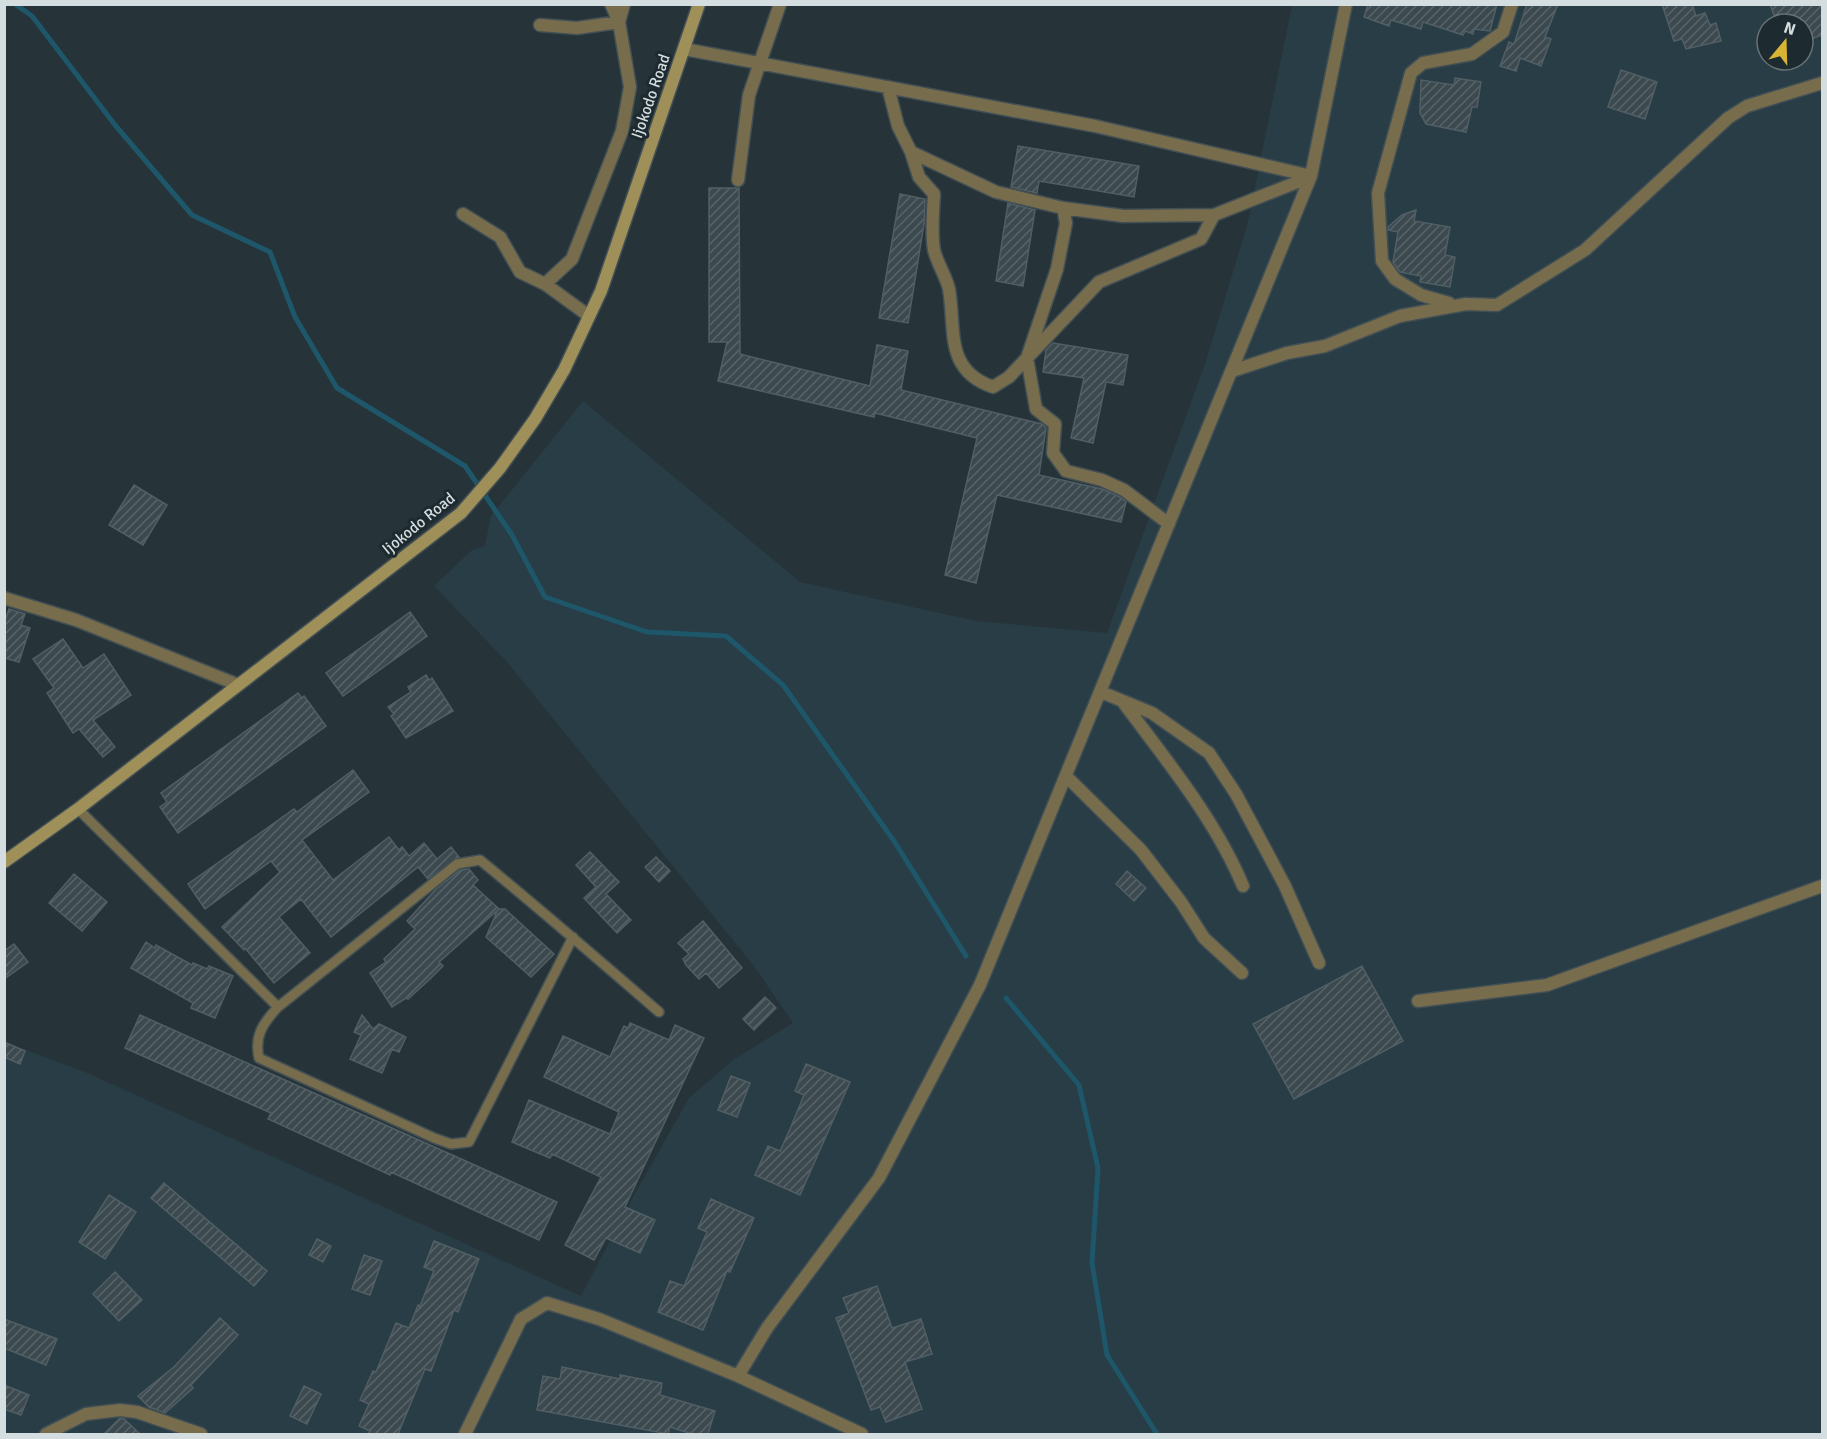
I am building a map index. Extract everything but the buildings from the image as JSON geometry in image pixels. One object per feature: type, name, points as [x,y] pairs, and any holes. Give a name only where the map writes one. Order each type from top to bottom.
[{"type":"main road","name":"Ijokodo Road","points":[[4,862],[78,809],[236,684],[461,513],[500,468],[535,419],[564,370],[601,291],[699,4]]},
{"type":"street","points":[[545,284],[572,259],[622,131],[630,87],[619,22],[611,4]]},
{"type":"street","points":[[619,22],[624,4]]},
{"type":"street","points":[[738,180],[749,95],[780,4]]},
{"type":"street","points":[[738,1376],[767,1328],[879,1178],[980,985],[1311,176],[1346,4]]},
{"type":"street","points":[[1456,305],[1421,295],[1395,279],[1382,261],[1378,193],[1411,73],[1423,63],[1472,54],[1503,32],[1512,4]]},
{"type":"street","points":[[540,25],[577,28],[619,22]]},
{"type":"street","points":[[684,49],[1095,126],[1311,176]]},
{"type":"street","points":[[1232,371],[1287,354],[1325,346],[1400,316],[1456,305],[1497,305],[1586,250],[1728,118],[1747,106],[1822,83]]},
{"type":"street","points":[[888,87],[898,126],[911,152],[919,177],[934,194],[934,249],[949,288],[953,343],[965,370],[979,382],[993,387],[1010,377],[1099,282],[1201,239],[1214,215]]},
{"type":"street","points":[[911,152],[996,192],[1063,208],[1123,216],[1214,215],[1311,176]]},
{"type":"street","points":[[1063,208],[1066,223],[1057,269],[1027,358],[1036,409],[1055,424],[1053,453],[1066,471],[1102,480],[1124,490],[1169,524]]},
{"type":"street","points":[[463,214],[500,237],[520,272],[545,284],[589,316]]},
{"type":"street","points":[[4,598],[76,620],[236,684]]},
{"type":"street","points":[[1101,692],[1152,713],[1209,753],[1236,794],[1285,886],[1319,963]]},
{"type":"street","points":[[1122,701],[1190,794],[1236,867],[1244,886]]},
{"type":"street","points":[[1066,776],[1141,850],[1182,902],[1204,938],[1242,973]]},
{"type":"street","points":[[1418,1001],[1547,985],[1822,886]]},
{"type":"street","points":[[465,1434],[521,1319],[547,1303],[599,1319],[738,1376],[862,1434]]},
{"type":"street","points":[[46,1434],[86,1414],[120,1410],[137,1412],[201,1434]]},
{"type":"lane","points":[[78,809],[278,1007]]},
{"type":"lane","points":[[573,937],[469,1142],[451,1144],[434,1138],[259,1058],[256,1042],[268,1018],[278,1007],[457,864],[470,860],[480,860],[573,937],[659,1012]]},
{"type":"shaded area","points":[[1292,5],[1822,5],[1822,1434],[5,1434],[4,1042],[85,1072],[581,1296],[689,1098],[733,1060],[793,1023],[754,966],[508,663],[434,586],[472,550],[485,546],[491,516],[583,401],[800,582],[976,621],[1107,633],[1205,364],[1247,226]]},
{"type":"waterway","points":[[15,4],[32,16],[115,125],[192,215],[270,252],[295,317],[337,388],[465,466],[512,535],[545,597],[647,632],[726,636],[783,685],[894,841],[966,956]]},
{"type":"waterway","points":[[1006,998],[1079,1085],[1098,1168],[1092,1263],[1107,1355],[1157,1434]]}]
